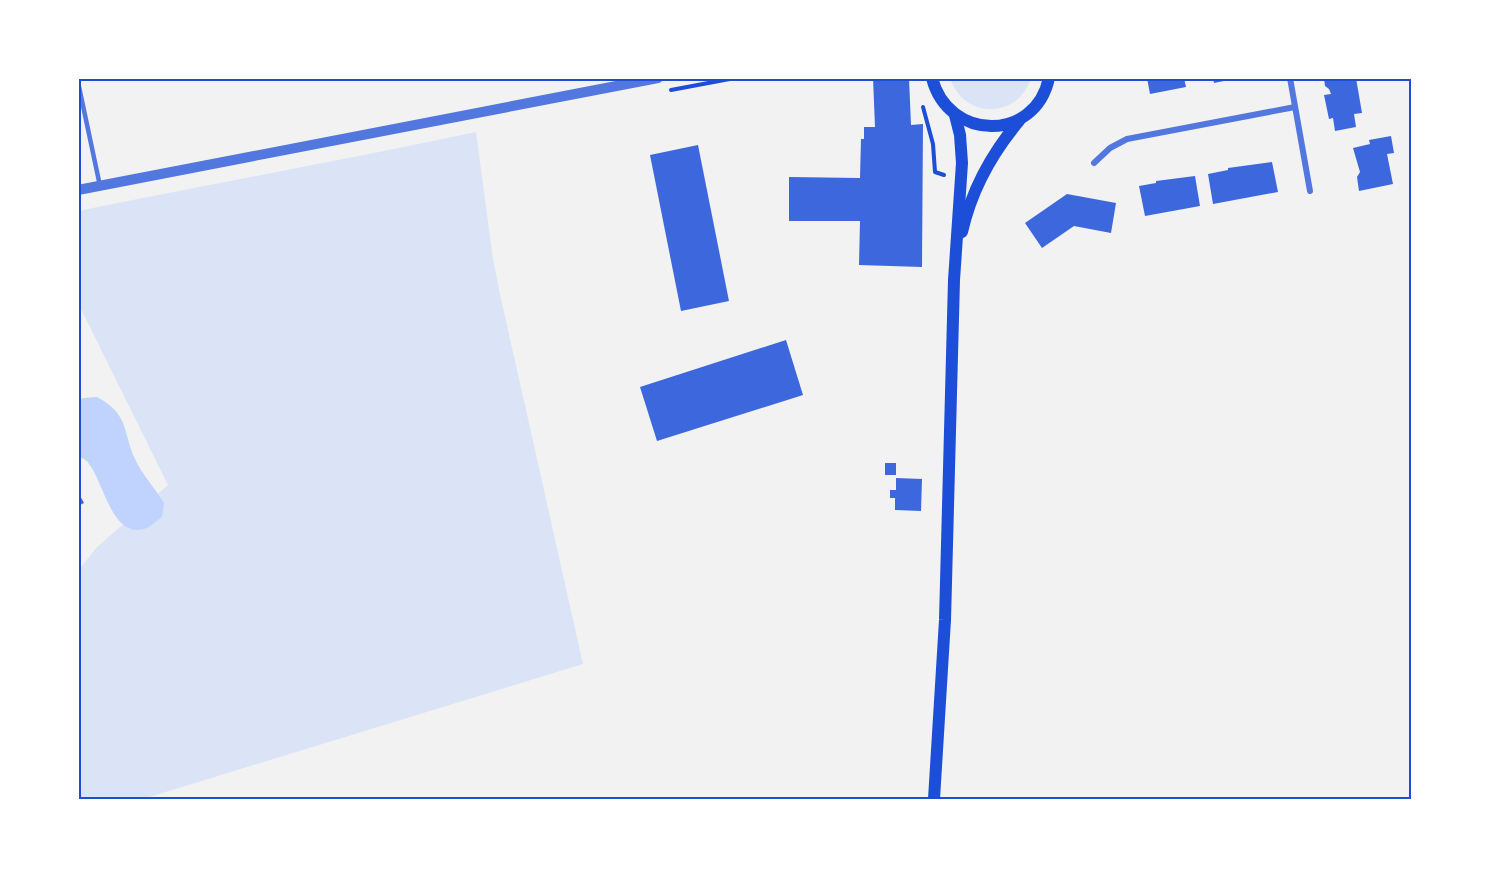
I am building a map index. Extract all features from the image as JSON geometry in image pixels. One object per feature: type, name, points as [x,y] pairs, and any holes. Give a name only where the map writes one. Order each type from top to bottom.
[{"type":"main road","points":[[932,78],[937,93],[955,115],[970,123],[987,126],[1005,125],[1021,118]]},
{"type":"main road","points":[[956,257],[968,209],[993,156],[1021,118],[1040,99],[1049,80]]},
{"type":"main road","points":[[934,799],[945,620],[957,213],[962,163],[960,135],[955,115]]},
{"type":"street","points":[[78,190],[658,78]]},
{"type":"street","points":[[1290,78],[1310,191]]},
{"type":"street","points":[[1094,163],[1110,148],[1127,139],[1295,107]]},
{"type":"lane","points":[[78,82],[100,186]]},
{"type":"shaded area","points":[[950,78],[1031,78],[1024,92],[1015,101],[1003,107],[990,109],[978,107],[966,101]]},
{"type":"shaded area","points":[[476,132],[500,294],[583,664],[143,799],[78,799],[78,571],[97,547],[168,485],[78,303],[78,211]]},
{"type":"water","points":[[97,397],[115,410],[120,417],[135,459],[164,503],[162,517],[147,528],[135,530],[125,526],[117,519],[95,473],[84,459],[78,456],[78,401],[83,398]]},
{"type":"building","points":[[873,78],[909,78],[911,125],[923,124],[922,267],[859,265],[860,221],[789,221],[789,177],[860,178],[861,139],[864,139],[864,127],[875,127]]},
{"type":"building","points":[[1147,78],[1184,78],[1186,87],[1150,94]]},
{"type":"building","points":[[1213,78],[1228,78],[1229,80],[1214,83]]},
{"type":"building","points":[[1324,78],[1356,78],[1362,113],[1354,114],[1356,127],[1335,131],[1333,118],[1329,119],[1324,95],[1331,94],[1325,86]]},
{"type":"building","points":[[1391,136],[1394,153],[1387,154],[1393,184],[1359,191],[1357,177],[1360,172],[1353,148],[1370,144],[1369,140]]},
{"type":"building","points":[[698,145],[729,301],[681,311],[650,155]]},
{"type":"building","points":[[1272,162],[1278,192],[1213,204],[1208,174],[1228,170],[1228,168]]},
{"type":"building","points":[[1195,176],[1200,206],[1145,216],[1139,186],[1156,183],[1156,181]]},
{"type":"building","points":[[1067,194],[1116,203],[1111,233],[1074,226],[1042,248],[1025,223]]},
{"type":"building","points":[[786,340],[803,395],[657,441],[640,387]]},
{"type":"building","points":[[885,463],[896,463],[896,475],[885,475]]},
{"type":"building","points":[[896,478],[922,479],[921,511],[895,510],[895,498],[890,498],[890,490],[896,490]]},
{"type":"building","points":[[78,492],[84,503],[78,506]]}]
